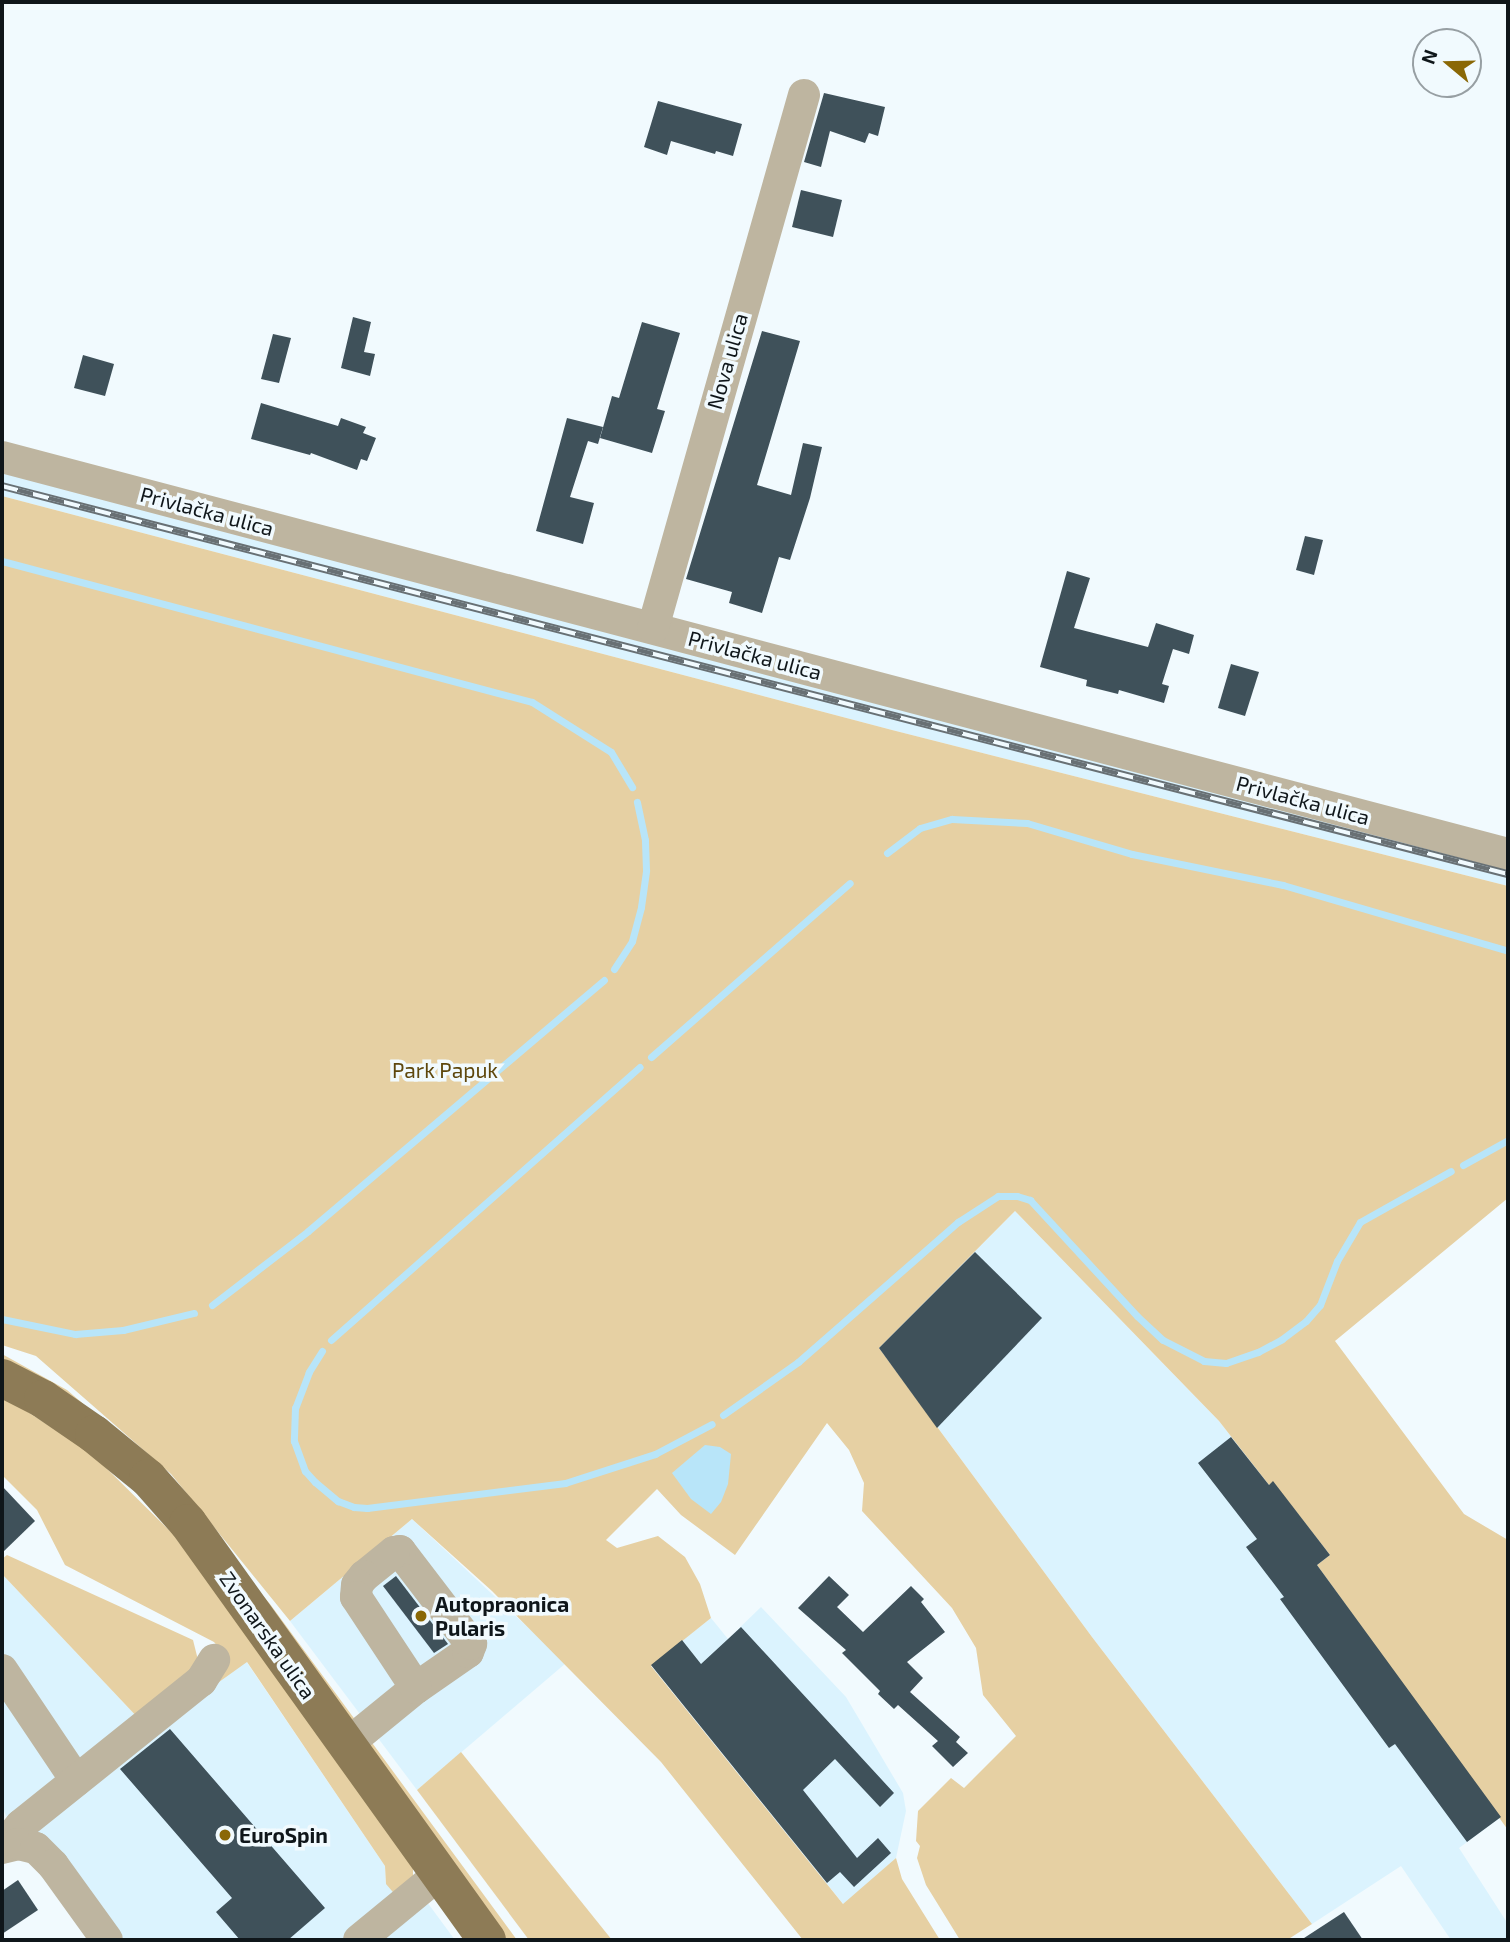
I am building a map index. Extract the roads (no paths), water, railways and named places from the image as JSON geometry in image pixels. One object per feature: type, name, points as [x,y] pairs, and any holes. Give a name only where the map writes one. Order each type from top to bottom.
[{"type":"main road","name":"Zvonarska ulica","points":[[2,1378],[43,1398],[94,1434],[148,1478],[195,1532],[486,1940]]},
{"type":"street","name":"Nova ulica","points":[[653,628],[804,95]]},
{"type":"street","name":"Privlačka ulica","points":[[2,457],[1508,854]]},
{"type":"street","points":[[2,1847],[20,1825],[201,1681],[214,1660]]},
{"type":"street","points":[[2,1670],[76,1780]]},
{"type":"street","points":[[346,1745],[416,1688]]},
{"type":"street","points":[[2,1847],[18,1844],[36,1848],[52,1865],[107,1940]]},
{"type":"street","points":[[359,1940],[438,1875]]},
{"type":"water","points":[[705,1445],[720,1447],[731,1454],[728,1484],[721,1502],[711,1514],[691,1499],[672,1473]]},
{"type":"waterway","points":[[2,561],[532,702],[611,752],[632,787]]},
{"type":"waterway","points":[[614,969],[632,941],[641,907],[646,870],[645,840],[637,802]]},
{"type":"waterway","points":[[887,853],[920,828],[952,819],[1027,823],[1132,854],[1283,885],[1508,951]]},
{"type":"waterway","points":[[651,1057],[850,883]]},
{"type":"waterway","points":[[212,1305],[308,1231],[604,980]]},
{"type":"waterway","points":[[331,1340],[640,1067]]},
{"type":"waterway","points":[[1463,1165],[1508,1140]]},
{"type":"waterway","points":[[723,1415],[798,1362],[958,1222],[998,1196],[1017,1196],[1030,1200],[1137,1316],[1163,1340],[1204,1361],[1226,1363],[1258,1352],[1282,1339],[1306,1321],[1320,1305],[1337,1261],[1360,1222],[1451,1171]]},
{"type":"waterway","points":[[2,1319],[75,1334],[123,1330],[194,1313]]},
{"type":"waterway","points":[[322,1351],[309,1372],[295,1408],[294,1441],[305,1471],[338,1501],[354,1507],[367,1508],[565,1483],[655,1454],[712,1424]]},
{"type":"railway","points":[[2,486],[1508,874]]},
{"type":"place","name":"Autopraonica Pularis","points":[[421,1616]]},
{"type":"place","name":"EuroSpin","points":[[225,1835]]},
{"type":"park label","name":"Park Papuk","points":[[445,1070]]}]
